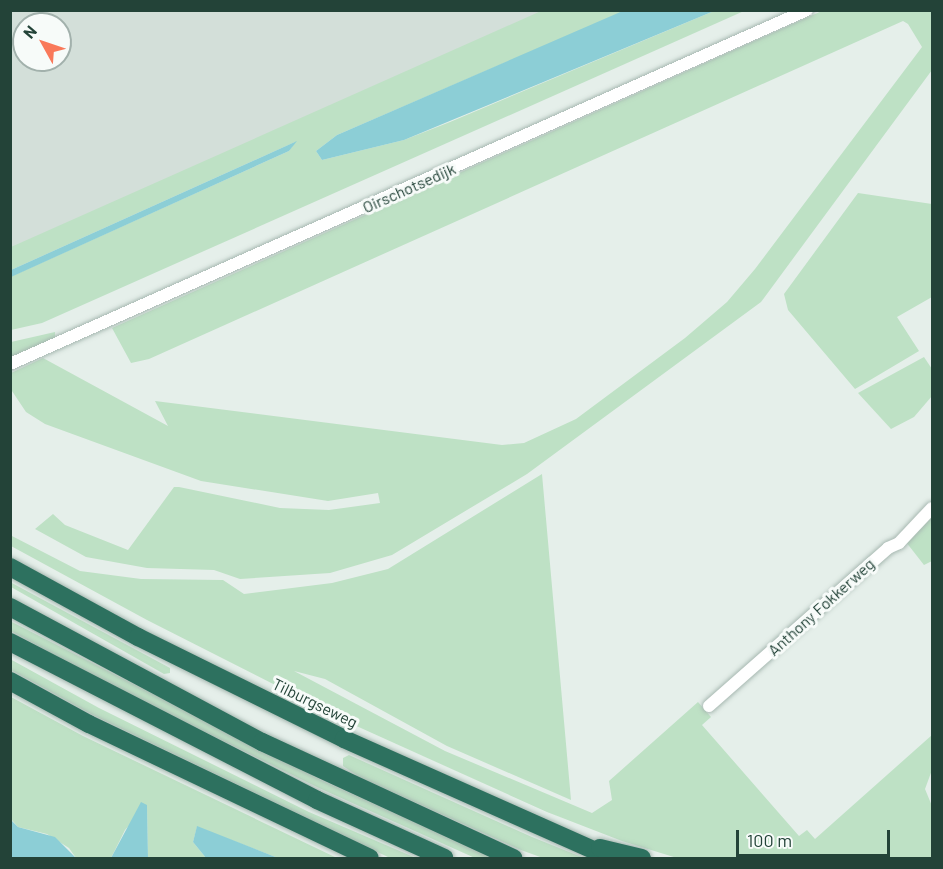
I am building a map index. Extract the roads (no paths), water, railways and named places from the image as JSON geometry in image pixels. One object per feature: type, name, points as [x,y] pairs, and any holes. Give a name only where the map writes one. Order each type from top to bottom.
[{"type":"highway","name":"Tilburgseweg","points":[[10,567],[138,637],[344,740],[611,858]]},
{"type":"highway","points":[[10,607],[262,742],[513,858]]},
{"type":"highway","points":[[10,642],[317,800],[444,858]]},
{"type":"highway","points":[[10,681],[111,734],[370,858]]},
{"type":"highway","points":[[566,840],[642,858]]},
{"type":"street","name":"Oirschotsedijk","points":[[10,364],[807,10]]},
{"type":"street","name":"Anthony Fokkerweg","points":[[709,706],[888,548],[899,543],[933,508]]},
{"type":"water","points":[[625,10],[714,11],[404,140],[322,160],[316,151],[337,135]]},
{"type":"water","points":[[297,141],[289,151],[11,277],[11,270]]},
{"type":"water","points":[[141,802],[147,805],[148,858],[111,858]]},
{"type":"water","points":[[10,819],[18,827],[55,837],[76,858],[11,858]]},
{"type":"water","points":[[197,826],[278,858],[206,858],[193,842]]}]
